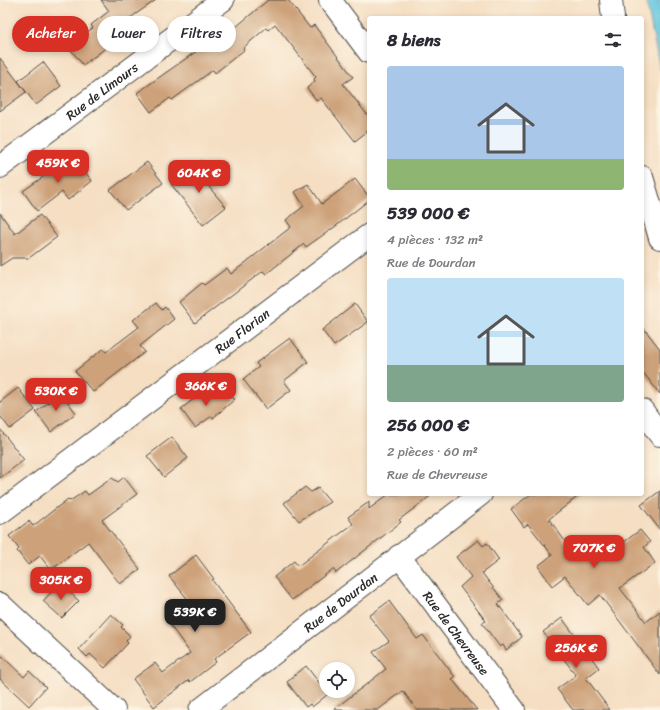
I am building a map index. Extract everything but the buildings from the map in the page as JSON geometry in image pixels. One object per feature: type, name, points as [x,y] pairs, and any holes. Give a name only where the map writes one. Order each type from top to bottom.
[{"type":"street","name":"Rue de Limours","points":[[0,167],[223,0]]},
{"type":"street","points":[[330,0],[367,49]]},
{"type":"street","points":[[611,0],[613,16]]},
{"type":"street","points":[[644,184],[660,238]]},
{"type":"street","name":"Rue Florian","points":[[0,513],[367,237]]},
{"type":"street","points":[[644,413],[660,435]]},
{"type":"street","name":"Rue de Dourdan","points":[[200,710],[478,496]]},
{"type":"street","name":"Rue de Chevreuse","points":[[399,556],[514,710]]},
{"type":"street","points":[[0,604],[114,710]]},
{"type":"water","points":[[646,0],[660,0],[660,69]]}]
